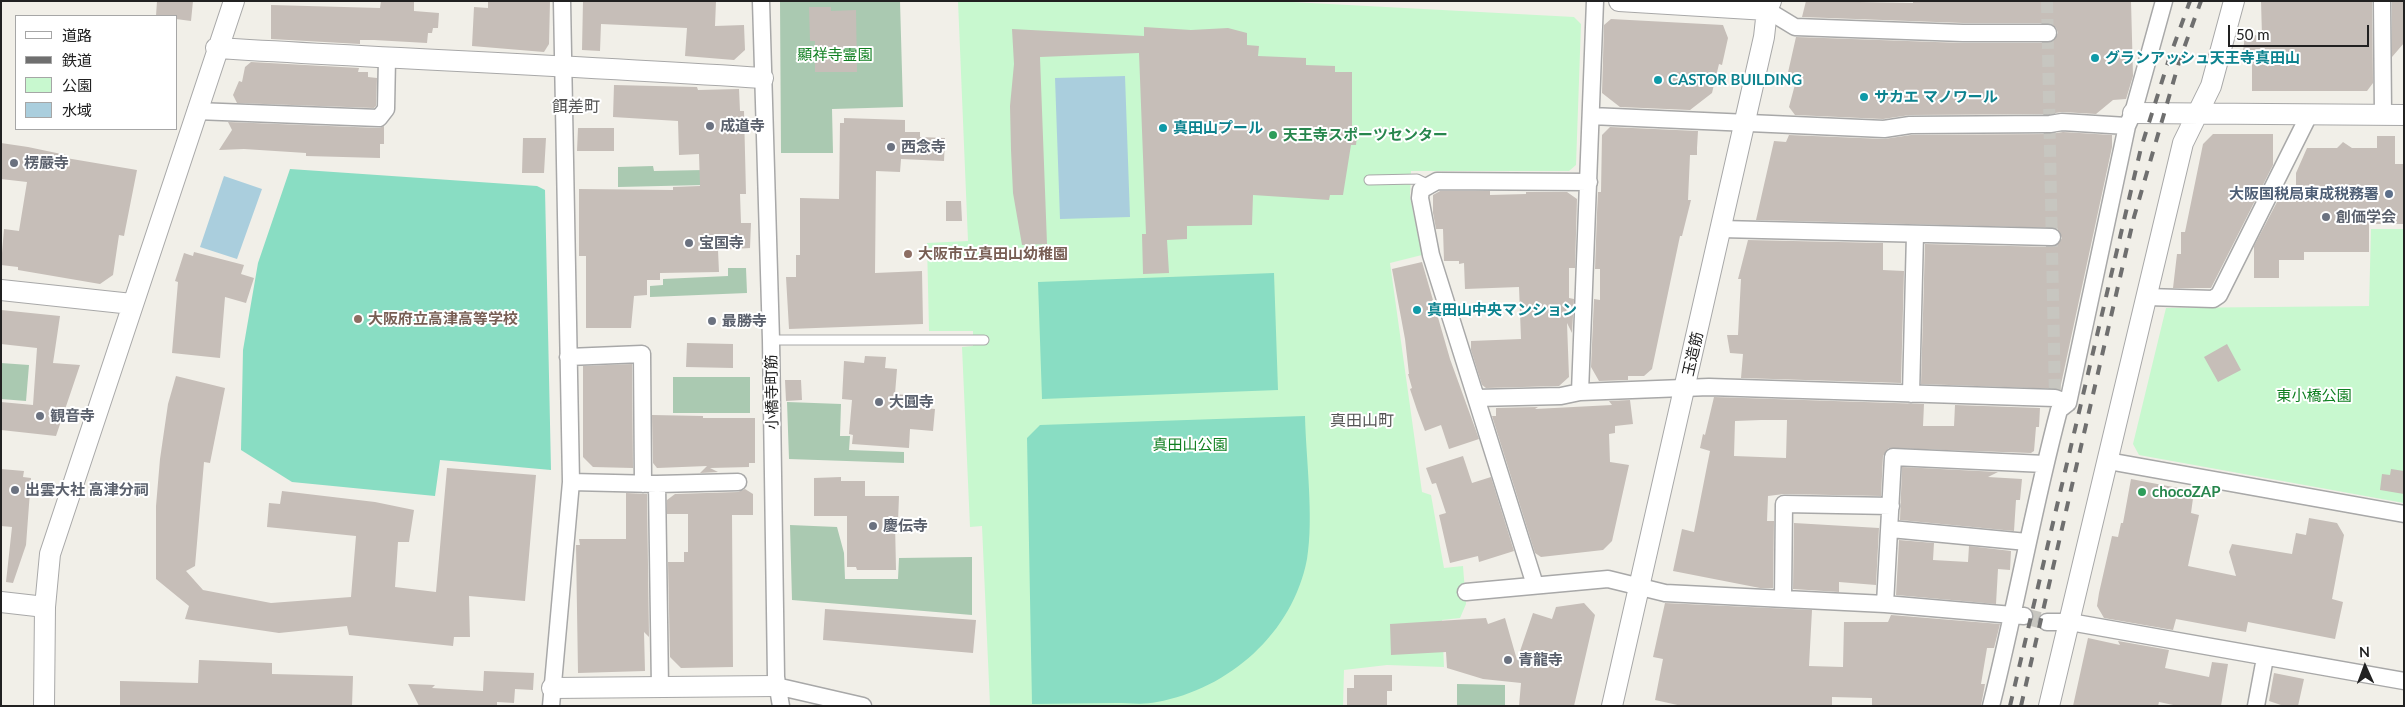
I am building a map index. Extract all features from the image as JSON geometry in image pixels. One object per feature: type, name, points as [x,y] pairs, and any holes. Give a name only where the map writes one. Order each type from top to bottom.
[{"type":"street","points":[[44,706],[44,607],[50,554],[216,48],[234,1]]},
{"type":"street","points":[[562,1],[571,482],[552,697],[660,688],[776,686],[863,706]]},
{"type":"street","name":"小橋寺町筋","points":[[761,1],[771,340],[776,686],[781,706]]},
{"type":"street","points":[[1580,392],[1594,1]]},
{"type":"street","points":[[1620,1],[1769,6],[1795,27],[1963,33],[2048,33]]},
{"type":"street","points":[[1991,706],[2019,615],[2027,542],[2045,464],[2059,410],[2068,403],[2130,119],[2164,1]]},
{"type":"street","points":[[2049,706],[2183,143],[2211,86],[2234,1]]},
{"type":"street","points":[[2382,1],[2383,115]]},
{"type":"street","name":"玉造筋","points":[[1612,706],[1745,123],[1769,6]]},
{"type":"street","points":[[216,48],[387,58],[564,65],[763,78]]},
{"type":"street","points":[[196,111],[380,118],[386,109],[387,58]]},
{"type":"street","points":[[1591,116],[1884,129],[1910,125],[2050,124],[2197,113],[2404,115]]},
{"type":"street","points":[[2147,297],[2213,299],[2219,295],[2309,115]]},
{"type":"street","points":[[1536,585],[1431,254],[1420,198],[1421,190],[1427,184],[1436,181],[1589,182]]},
{"type":"street","points":[[1721,229],[2052,237]]},
{"type":"street","points":[[1911,394],[1915,234]]},
{"type":"street","points":[[1,290],[132,304]]},
{"type":"street","points":[[568,357],[642,354],[660,688]]},
{"type":"street","points":[[1476,398],[1561,396],[1580,392],[1685,387],[2055,398],[2068,403]]},
{"type":"street","points":[[1885,604],[1891,530],[1893,457],[2045,464]]},
{"type":"street","points":[[2108,461],[2404,514]]},
{"type":"street","points":[[571,482],[650,484],[738,482]]},
{"type":"street","points":[[1783,598],[1784,504],[1892,506]]},
{"type":"street","points":[[1891,530],[2027,542]]},
{"type":"street","points":[[1466,592],[1608,579],[1665,594],[1885,604],[2019,615]]},
{"type":"street","points":[[1,602],[44,607]]},
{"type":"street","points":[[2047,622],[2070,622],[2404,681]]},
{"type":"street","points":[[2256,706],[2266,658]]},
{"type":"lane","points":[[1368,180],[1417,179],[1427,184]]},
{"type":"lane","points":[[771,340],[984,340]]},
{"type":"green space","name":"顯祥寺霊園","points":[[900,1],[903,107],[832,109],[833,153],[781,153],[780,2]]},
{"type":"green space","name":"真田山公園","points":[[958,1],[1273,1],[1574,17],[1581,24],[1576,165],[1569,171],[1411,171],[1410,197],[1422,255],[1390,263],[1422,492],[1431,495],[1444,568],[1463,566],[1466,604],[1460,618],[1442,620],[1444,667],[1387,665],[1344,670],[1343,706],[990,706],[982,526],[970,527],[962,347],[973,346],[973,331],[929,331],[927,243],[968,241]]},
{"type":"green space","points":[[653,166],[654,171],[704,170],[704,185],[618,187],[618,167]]},
{"type":"green space","points":[[290,169],[537,186],[545,190],[551,470],[440,460],[435,496],[292,482],[241,450],[243,350],[258,263]]},
{"type":"green space","name":"東小橋公園","points":[[2371,229],[2404,229],[2404,503],[2139,455],[2133,444],[2166,308],[2369,306]]},
{"type":"green space","points":[[728,268],[746,268],[747,293],[650,297],[650,286],[663,285],[663,279],[728,276]]},
{"type":"green space","points":[[1274,273],[1278,390],[1042,399],[1038,282]]},
{"type":"green space","points":[[1,363],[29,365],[26,401],[1,399]]},
{"type":"green space","points":[[673,377],[750,377],[750,413],[673,413]]},
{"type":"green space","points":[[787,402],[841,404],[840,436],[850,436],[849,450],[904,452],[904,463],[789,459]]},
{"type":"green space","points":[[1305,416],[1310,507],[1307,559],[1299,586],[1288,611],[1254,653],[1232,671],[1209,685],[1184,695],[1157,702],[1142,704],[1032,704],[1027,438],[1040,425]]},
{"type":"green space","points":[[790,525],[837,527],[844,553],[845,579],[898,579],[899,558],[972,557],[972,615],[792,600]]},
{"type":"green space","points":[[1457,684],[1505,685],[1505,706],[1457,706]]},
{"type":"water","points":[[1125,76],[1130,217],[1060,219],[1055,78]]},
{"type":"water","points":[[224,176],[262,189],[237,259],[200,247]]},
{"type":"building","points":[[157,1],[193,1],[191,21],[178,19],[178,15],[156,15]]},
{"type":"building","points":[[381,1],[414,1],[414,11],[439,13],[438,28],[433,28],[432,33],[428,33],[427,43],[360,40],[360,44],[271,39],[271,5],[380,8]]},
{"type":"building","points":[[488,1],[550,1],[549,44],[544,52],[472,46],[474,7],[488,8]]},
{"type":"building","points":[[583,1],[716,1],[715,26],[744,25],[745,50],[734,60],[685,56],[687,28],[601,24],[600,51],[582,50]]},
{"type":"building","points":[[1806,1],[1913,3],[1913,1],[2131,1],[2133,76],[2126,99],[2113,100],[2096,114],[2062,112],[2049,114],[1910,115],[1883,119],[1795,115],[1789,107],[1797,77],[1787,77],[1796,37],[1963,43],[2048,43],[2053,41],[2058,33],[2056,28],[2048,23],[1963,23],[1802,17]]},
{"type":"building","points":[[2261,1],[2372,1],[2373,83],[2367,91],[2252,91],[2252,54],[2243,52],[2245,34],[2262,36]]},
{"type":"building","points":[[2392,1],[2404,1],[2404,43],[2392,57]]},
{"type":"building","points":[[809,7],[831,7],[831,11],[856,10],[857,72],[815,72],[815,41],[810,41]]},
{"type":"building","points":[[1611,19],[1723,25],[1728,38],[1722,65],[1719,64],[1712,93],[1690,110],[1620,107],[1602,93],[1604,25]]},
{"type":"building","points":[[1144,27],[1191,30],[1228,28],[1247,33],[1247,45],[1259,46],[1258,56],[1306,58],[1306,65],[1335,66],[1335,72],[1352,72],[1352,126],[1358,126],[1356,145],[1351,145],[1343,195],[1330,195],[1329,200],[1253,195],[1252,225],[1187,226],[1187,239],[1167,240],[1169,273],[1143,274],[1142,234],[1146,234],[1139,53],[1040,57],[1047,244],[1022,245],[1013,193],[1011,150],[1010,106],[1014,64],[1012,29],[1144,36]]},
{"type":"building","points":[[251,62],[359,68],[358,72],[368,72],[368,77],[377,78],[376,106],[374,108],[237,103],[233,95],[239,81],[242,82],[245,67]]},
{"type":"building","points":[[614,85],[697,87],[698,90],[739,89],[740,111],[744,111],[746,194],[740,194],[741,223],[751,223],[750,248],[718,250],[719,272],[660,273],[660,280],[647,280],[647,295],[634,296],[631,328],[586,328],[586,256],[579,256],[579,189],[673,190],[673,187],[700,186],[699,154],[679,155],[678,121],[613,117]]},
{"type":"building","points":[[844,118],[905,120],[905,132],[920,132],[920,137],[945,138],[944,161],[901,159],[900,172],[876,171],[875,273],[922,271],[923,324],[789,329],[786,277],[796,277],[796,255],[800,255],[800,198],[839,199],[840,123],[844,123]]},
{"type":"building","points":[[228,122],[379,128],[384,126],[384,144],[380,144],[380,158],[306,156],[306,153],[244,149],[219,150],[232,130]]},
{"type":"building","points":[[1610,127],[1698,131],[1697,155],[1690,155],[1688,200],[1691,200],[1682,236],[1680,236],[1652,369],[1644,376],[1628,376],[1628,380],[1599,381],[1591,367],[1594,299],[1600,300],[1600,269],[1595,269],[1597,213],[1598,192],[1601,192],[1602,135]]},
{"type":"building","points":[[578,128],[614,128],[614,151],[577,151]]},
{"type":"building","points":[[2063,132],[2112,135],[2112,147],[2060,389],[1921,384],[1925,244],[2052,247],[2057,245],[2062,238],[2057,228],[1756,220],[1774,141],[1786,142],[1789,135],[1884,139],[1911,135],[2050,134]]},
{"type":"building","points":[[2213,134],[2273,134],[2273,165],[2211,288],[2173,288],[2177,254],[2181,254],[2181,232],[2185,232],[2203,144]]},
{"type":"building","points":[[2377,136],[2395,136],[2395,164],[2404,164],[2404,224],[2369,224],[2369,252],[2304,252],[2304,260],[2279,260],[2279,278],[2254,278],[2254,246],[2277,202],[2296,202],[2296,173],[2307,148],[2337,148],[2343,142],[2352,148],[2377,148]]},
{"type":"building","points":[[523,138],[546,138],[544,173],[522,173]]},
{"type":"building","points":[[1,143],[66,155],[66,158],[137,170],[124,236],[119,235],[113,275],[100,284],[18,270],[18,267],[1,265],[4,229],[19,231],[27,182],[1,179]]},
{"type":"building","points":[[1440,191],[1490,191],[1490,195],[1526,194],[1526,192],[1567,192],[1577,199],[1575,268],[1569,268],[1569,298],[1574,299],[1572,333],[1567,323],[1569,377],[1559,386],[1486,388],[1482,385],[1471,350],[1471,341],[1521,339],[1519,287],[1465,289],[1464,263],[1444,261],[1443,229],[1436,229],[1433,213],[1433,195]]},
{"type":"building","points":[[946,201],[961,201],[962,221],[946,221]]},
{"type":"building","points":[[1748,240],[1883,243],[1883,270],[1904,271],[1901,383],[1741,378],[1743,354],[1730,353],[1727,335],[1738,335],[1741,279],[1738,279]]},
{"type":"building","points":[[194,252],[244,265],[241,274],[254,278],[246,303],[225,297],[220,358],[172,353],[178,282],[175,281],[184,253],[193,256]]},
{"type":"building","points":[[1422,262],[1450,359],[1479,439],[1449,449],[1441,425],[1425,431],[1410,389],[1412,388],[1408,374],[1405,339],[1392,269]]},
{"type":"building","points":[[1,310],[60,316],[53,363],[80,365],[56,436],[1,430],[1,402],[33,405],[37,348],[1,344]]},
{"type":"building","points":[[687,343],[733,344],[733,368],[686,367]]},
{"type":"building","points":[[2227,344],[2241,370],[2218,382],[2204,357]]},
{"type":"building","name":"大圓寺","points":[[865,356],[886,357],[885,368],[897,369],[895,394],[906,395],[905,406],[935,409],[933,431],[910,429],[909,448],[852,444],[853,435],[849,434],[852,400],[842,399],[844,361],[864,363]]},
{"type":"building","points":[[632,364],[633,468],[593,467],[583,457],[583,366]]},
{"type":"building","points":[[176,376],[225,388],[210,463],[204,462],[195,566],[186,571],[203,590],[271,603],[351,597],[356,536],[267,527],[269,503],[280,504],[282,491],[375,502],[414,510],[409,542],[398,542],[395,587],[436,592],[447,468],[536,475],[525,601],[469,596],[470,637],[454,637],[453,646],[349,635],[347,626],[279,633],[185,619],[189,606],[156,579],[156,506],[160,459],[168,404]]},
{"type":"building","points":[[785,380],[801,380],[802,400],[786,401]]},
{"type":"building","points":[[1714,397],[1924,404],[1923,426],[1954,426],[1955,405],[2040,408],[2039,427],[2036,427],[2034,451],[2031,453],[1889,448],[1883,456],[1881,496],[1784,494],[1768,496],[1767,521],[1774,521],[1773,588],[1760,588],[1673,571],[1682,529],[1694,532],[1710,451],[1700,448],[1703,434],[1705,435]],"holes":[[[1787,420],[1786,458],[1734,456],[1735,421]]]},
{"type":"building","points":[[1630,400],[1633,424],[1615,426],[1615,433],[1609,434],[1610,462],[1629,465],[1612,541],[1603,550],[1541,557],[1535,553],[1492,416],[1496,416],[1496,408],[1538,407],[1535,409],[1612,405],[1609,401]]},
{"type":"building","points":[[652,415],[703,416],[703,418],[755,418],[755,463],[749,463],[749,467],[710,468],[718,472],[700,473],[707,466],[657,468],[653,463]]},
{"type":"building","points":[[1463,456],[1472,483],[1491,477],[1514,551],[1479,562],[1478,556],[1450,563],[1439,515],[1446,513],[1436,483],[1432,484],[1426,468]]},
{"type":"building","points":[[1902,467],[1998,472],[1988,477],[2022,479],[2020,500],[2016,500],[2014,531],[1900,520]]},
{"type":"building","points":[[1,469],[24,471],[23,477],[31,478],[26,545],[13,583],[6,582],[12,527],[1,526]]},
{"type":"building","points":[[2391,469],[2404,471],[2404,494],[2380,490],[2382,474],[2390,475]]},
{"type":"building","name":"慶伝寺","points":[[841,477],[841,481],[865,481],[865,496],[899,496],[898,522],[895,522],[896,570],[857,570],[856,567],[847,567],[847,516],[814,516],[814,478]]},
{"type":"building","points":[[2131,479],[2194,491],[2191,513],[2199,515],[2188,566],[2236,576],[2229,552],[2232,544],[2292,554],[2296,533],[2306,535],[2309,518],[2337,523],[2344,535],[2332,599],[2343,602],[2335,639],[2248,622],[2246,632],[2176,619],[2173,630],[2104,618],[2097,606],[2099,593],[2112,536],[2118,537],[2121,523],[2123,523]]},
{"type":"building","points":[[745,489],[753,494],[753,515],[732,515],[733,667],[681,668],[670,657],[668,562],[684,562],[684,552],[688,552],[688,514],[667,514],[667,500],[675,494],[738,492]]},
{"type":"building","points":[[626,493],[647,494],[649,637],[644,632],[645,671],[578,673],[576,545],[580,545],[579,539],[626,539]]},
{"type":"building","points":[[1794,523],[1879,528],[1876,585],[1839,582],[1839,592],[1793,589]]},
{"type":"building","points":[[1899,540],[1934,543],[1933,560],[1968,562],[1969,546],[2011,551],[2010,570],[1998,569],[1996,604],[1896,595]]},
{"type":"building","points":[[1584,603],[1595,615],[1574,706],[1519,706],[1521,683],[1483,679],[1447,668],[1446,652],[1391,655],[1390,624],[1486,618],[1488,624],[1505,618],[1517,660],[1533,613],[1552,619],[1556,607]]},
{"type":"building","points":[[1665,603],[1812,610],[1809,666],[1843,667],[1844,622],[1888,622],[1891,615],[2000,624],[1994,648],[1987,648],[1981,684],[1985,684],[1981,706],[1872,706],[1872,698],[1832,697],[1832,706],[1682,706],[1655,700],[1663,659],[1653,657]]},
{"type":"building","points":[[825,609],[976,620],[973,653],[823,640]]},
{"type":"building","points":[[2088,638],[2120,645],[2118,641],[2169,650],[2165,668],[2209,677],[2212,662],[2228,664],[2221,706],[2178,706],[2159,702],[2158,706],[2073,706]]},
{"type":"building","points":[[199,660],[272,663],[272,674],[353,676],[352,706],[120,706],[120,681],[198,683]]},
{"type":"building","points":[[484,671],[534,673],[533,690],[515,689],[514,703],[497,702],[497,706],[419,706],[408,684],[435,685],[432,688],[483,691]]},
{"type":"building","points":[[2274,673],[2304,679],[2298,706],[2284,706],[2269,701]]},
{"type":"building","points":[[1354,675],[1392,675],[1392,691],[1387,691],[1387,706],[1347,706],[1347,688],[1354,688]]},
{"type":"tunnel","points":[[2047,1],[2055,398]]},
{"type":"tunnel","points":[[2024,616],[2047,622]]},
{"type":"railway","points":[[2010,706],[2141,148],[2170,56],[2190,1]]},
{"type":"railway","points":[[2021,706],[2134,217],[2180,59],[2201,1]]},
{"type":"place","name":"グランアッシュ天王寺真田山","points":[[2095,58]]},
{"type":"place","name":"CASTOR BUILDING","points":[[1658,80]]},
{"type":"place","name":"サカエ マノワール","points":[[1864,97]]},
{"type":"place","name":"成道寺","points":[[710,126]]},
{"type":"place","name":"真田山プール","points":[[1163,128]]},
{"type":"place","name":"天王寺スポーツセンター","points":[[1273,135]]},
{"type":"place","name":"西念寺","points":[[891,147]]},
{"type":"place","name":"楞嚴寺","points":[[14,163]]},
{"type":"place","name":"大阪国税局東成税務署","points":[[2389,194]]},
{"type":"place","name":"創価学会","points":[[2326,217]]},
{"type":"place","name":"宝国寺","points":[[689,243]]},
{"type":"place","name":"大阪市立真田山幼稚園","points":[[908,254]]},
{"type":"place","name":"真田山中央マンション","points":[[1417,310]]},
{"type":"place","name":"大阪府立高津高等学校","points":[[358,319]]},
{"type":"place","name":"最勝寺","points":[[712,321]]},
{"type":"place","name":"大圓寺","points":[[879,402]]},
{"type":"place","name":"観音寺","points":[[40,416]]},
{"type":"place","name":"出雲大社 高津分祠","points":[[15,490]]},
{"type":"place","name":"chocoZAP","points":[[2142,492]]},
{"type":"place","name":"慶伝寺","points":[[873,526]]},
{"type":"place","name":"青龍寺","points":[[1508,660]]},
{"type":"district","name":"餌差町","points":[[576,107]]},
{"type":"district","name":"真田山町","points":[[1362,421]]}]
